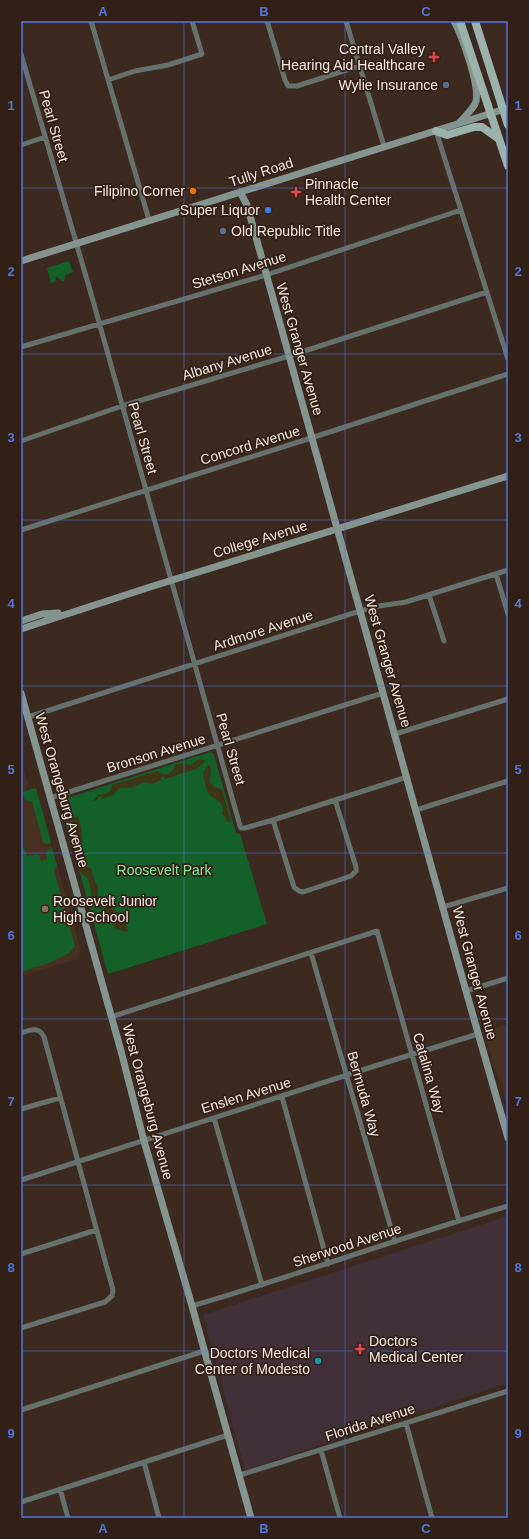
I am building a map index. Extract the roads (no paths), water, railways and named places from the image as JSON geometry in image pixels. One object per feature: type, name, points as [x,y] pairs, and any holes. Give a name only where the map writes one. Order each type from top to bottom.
[{"type":"main road","points":[[460,21],[508,166]]},
{"type":"main road","points":[[475,21],[506,108],[508,125]]},
{"type":"main road","points":[[436,131],[447,136],[474,127],[482,127],[494,134],[500,140]]},
{"type":"street","points":[[91,21],[149,220]]},
{"type":"street","points":[[108,80],[135,72],[168,65],[202,54],[192,21]]},
{"type":"street","points":[[268,21],[288,86],[297,86],[360,66]]},
{"type":"street","points":[[346,21],[384,146]]},
{"type":"street","points":[[454,21],[459,30],[477,87],[475,104],[459,123]]},
{"type":"street","name":"Pearl Street","points":[[21,54],[99,324],[239,823],[242,828],[246,828],[273,820]]},
{"type":"street","name":"Tully Road","points":[[21,261],[506,108]]},
{"type":"street","points":[[436,131],[508,359]]},
{"type":"street","points":[[21,144],[45,137]]},
{"type":"street","name":"West Granger Avenue","points":[[240,192],[247,205],[508,1138]]},
{"type":"street","name":"Stetson Avenue","points":[[21,347],[266,275],[461,210]]},
{"type":"street","name":"Albany Avenue","points":[[21,441],[122,406],[289,356],[487,292]]},
{"type":"street","name":"Concord Avenue","points":[[21,530],[508,374]]},
{"type":"street","name":"College Avenue","points":[[21,629],[170,580],[508,476]]},
{"type":"street","name":"Ardmore Avenue","points":[[28,717],[360,611],[379,606],[406,602],[508,570]]},
{"type":"street","points":[[496,574],[508,614]]},
{"type":"street","points":[[429,595],[444,641]]},
{"type":"street","points":[[21,621],[42,614],[68,613]]},
{"type":"street","name":"Bronson Avenue","points":[[50,798],[383,692]]},
{"type":"street","name":"West Orangeburg Avenue","points":[[21,693],[144,1140],[252,1518]]},
{"type":"street","points":[[395,734],[508,698]]},
{"type":"street","points":[[335,800],[356,871],[351,876],[303,892],[299,891],[294,887],[273,820],[406,777]]},
{"type":"street","points":[[416,810],[508,781]]},
{"type":"street","points":[[443,907],[508,888]]},
{"type":"street","name":"Catalina Way","points":[[311,953],[377,931],[459,1221]]},
{"type":"street","points":[[111,1017],[311,953]]},
{"type":"street","name":"Bermuda Way","points":[[311,953],[395,1242]]},
{"type":"street","points":[[466,991],[508,978]]},
{"type":"street","points":[[21,1033],[34,1030],[39,1031],[44,1037],[79,1162],[96,1230],[113,1287],[112,1296],[105,1302],[21,1328]]},
{"type":"street","name":"Enslen Avenue","points":[[21,1180],[411,1054],[478,1034]]},
{"type":"street","points":[[282,1096],[328,1264]]},
{"type":"street","points":[[21,1109],[60,1098]]},
{"type":"street","points":[[214,1118],[262,1285]]},
{"type":"street","name":"Sherwood Avenue","points":[[192,1306],[508,1206]]},
{"type":"street","points":[[21,1254],[96,1230]]},
{"type":"street","points":[[21,1410],[204,1351]]},
{"type":"street","name":"Florida Avenue","points":[[240,1475],[508,1390]]},
{"type":"street","points":[[406,1423],[432,1518]]},
{"type":"street","points":[[21,1502],[228,1435]]},
{"type":"street","points":[[321,1450],[340,1518]]},
{"type":"street","points":[[144,1462],[159,1518]]},
{"type":"street","points":[[60,1489],[68,1518]]},
{"type":"place","name":"Central Valley Hearing Aid Healthcare","points":[[434,57]]},
{"type":"place","name":"Wylie Insurance","points":[[446,85]]},
{"type":"place","name":"Filipino Corner","points":[[193,191]]},
{"type":"place","name":"Pinnacle Health Center","points":[[296,192]]},
{"type":"place","name":"Super Liquor","points":[[268,210]]},
{"type":"place","name":"Old Republic Title","points":[[223,231]]},
{"type":"place","name":"Roosevelt Junior High School","points":[[45,909]]},
{"type":"place","name":"Doctors Medical Center","points":[[360,1349]]},
{"type":"place","name":"Doctors Medical Center of Modesto","points":[[318,1361]]},
{"type":"park label","name":"Roosevelt Park","points":[[164,870]]}]
